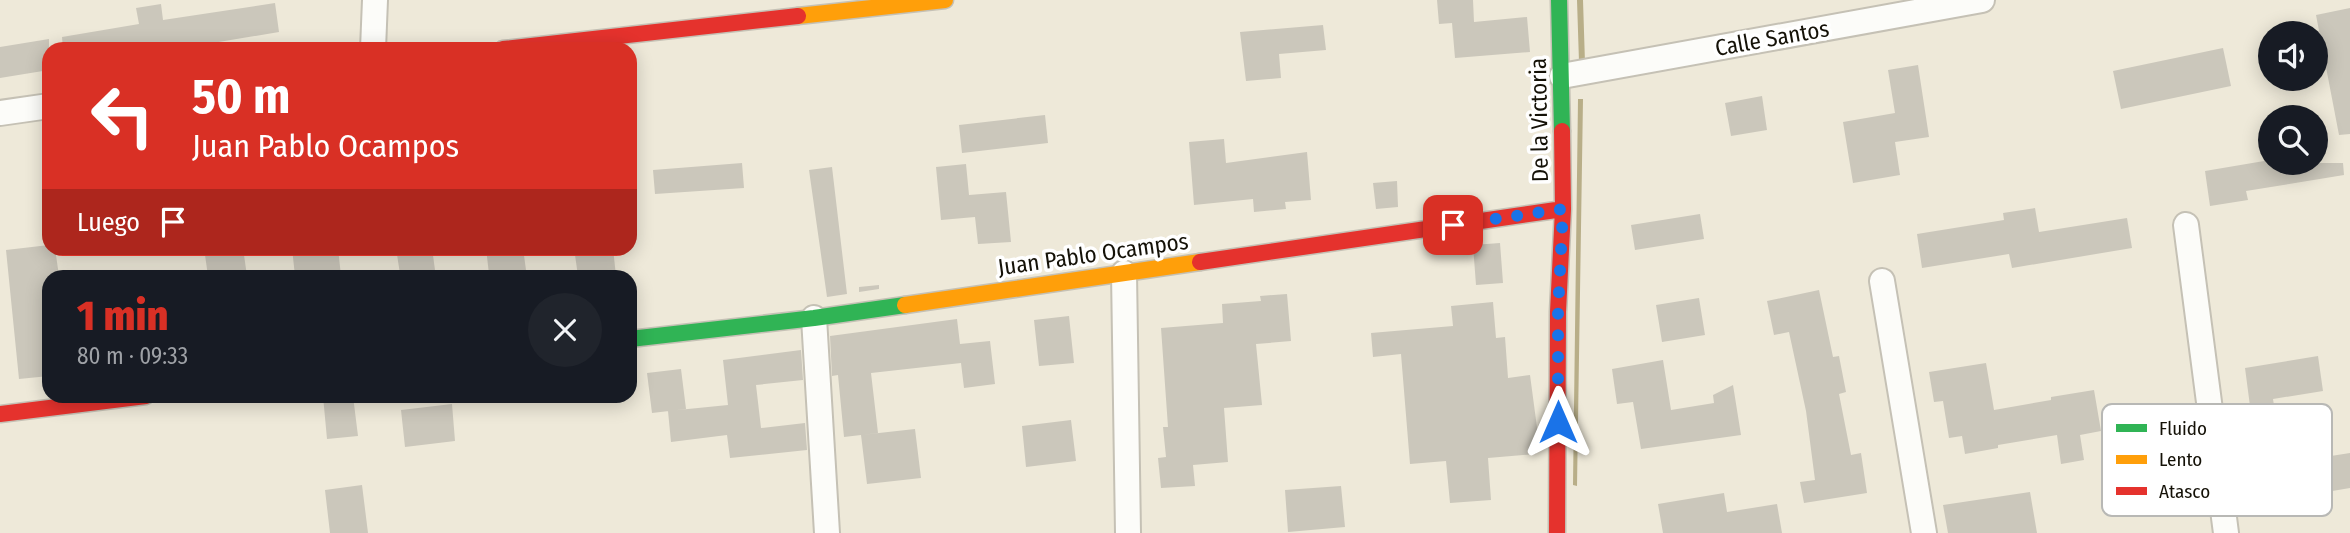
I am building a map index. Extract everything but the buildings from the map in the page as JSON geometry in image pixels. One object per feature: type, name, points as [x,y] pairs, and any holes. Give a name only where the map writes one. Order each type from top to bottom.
[{"type":"street","points":[[373,42],[375,0]]},
{"type":"street","points":[[566,42],[946,0]]},
{"type":"street","name":"De la Victoria","points":[[1557,533],[1558,312],[1563,209],[1559,0]]},
{"type":"street","name":"Calle Santos","points":[[1562,76],[1982,0]]},
{"type":"street","points":[[0,113],[42,107]]},
{"type":"street","name":"Juan Pablo Ocampos","points":[[637,338],[814,318],[1563,209]]},
{"type":"street","points":[[2186,225],[2209,404]]},
{"type":"street","points":[[1125,273],[1128,533]]},
{"type":"street","points":[[1882,281],[1924,533]]},
{"type":"street","points":[[814,318],[827,533]]},
{"type":"street","points":[[0,414],[89,403]]},
{"type":"shaded area","points":[[1577,0],[1583,0],[1585,63],[1579,62]]},
{"type":"shaded area","points":[[1578,99],[1583,99],[1577,486],[1573,485]]},
{"type":"traffic: fast","points":[[1559,0],[1562,131]]},
{"type":"traffic: fast","points":[[637,338],[905,305]]},
{"type":"traffic: slow","points":[[798,16],[945,0]]},
{"type":"traffic: slow","points":[[905,305],[1200,262]]},
{"type":"traffic: jam","points":[[566,42],[798,16]]},
{"type":"traffic: jam","points":[[1557,533],[1562,131]]},
{"type":"traffic: jam","points":[[1200,262],[1563,209]]},
{"type":"traffic: jam","points":[[0,414],[89,403]]},
{"type":"route","points":[[1453,225],[1563,209],[1558,312],[1558,422]]}]
